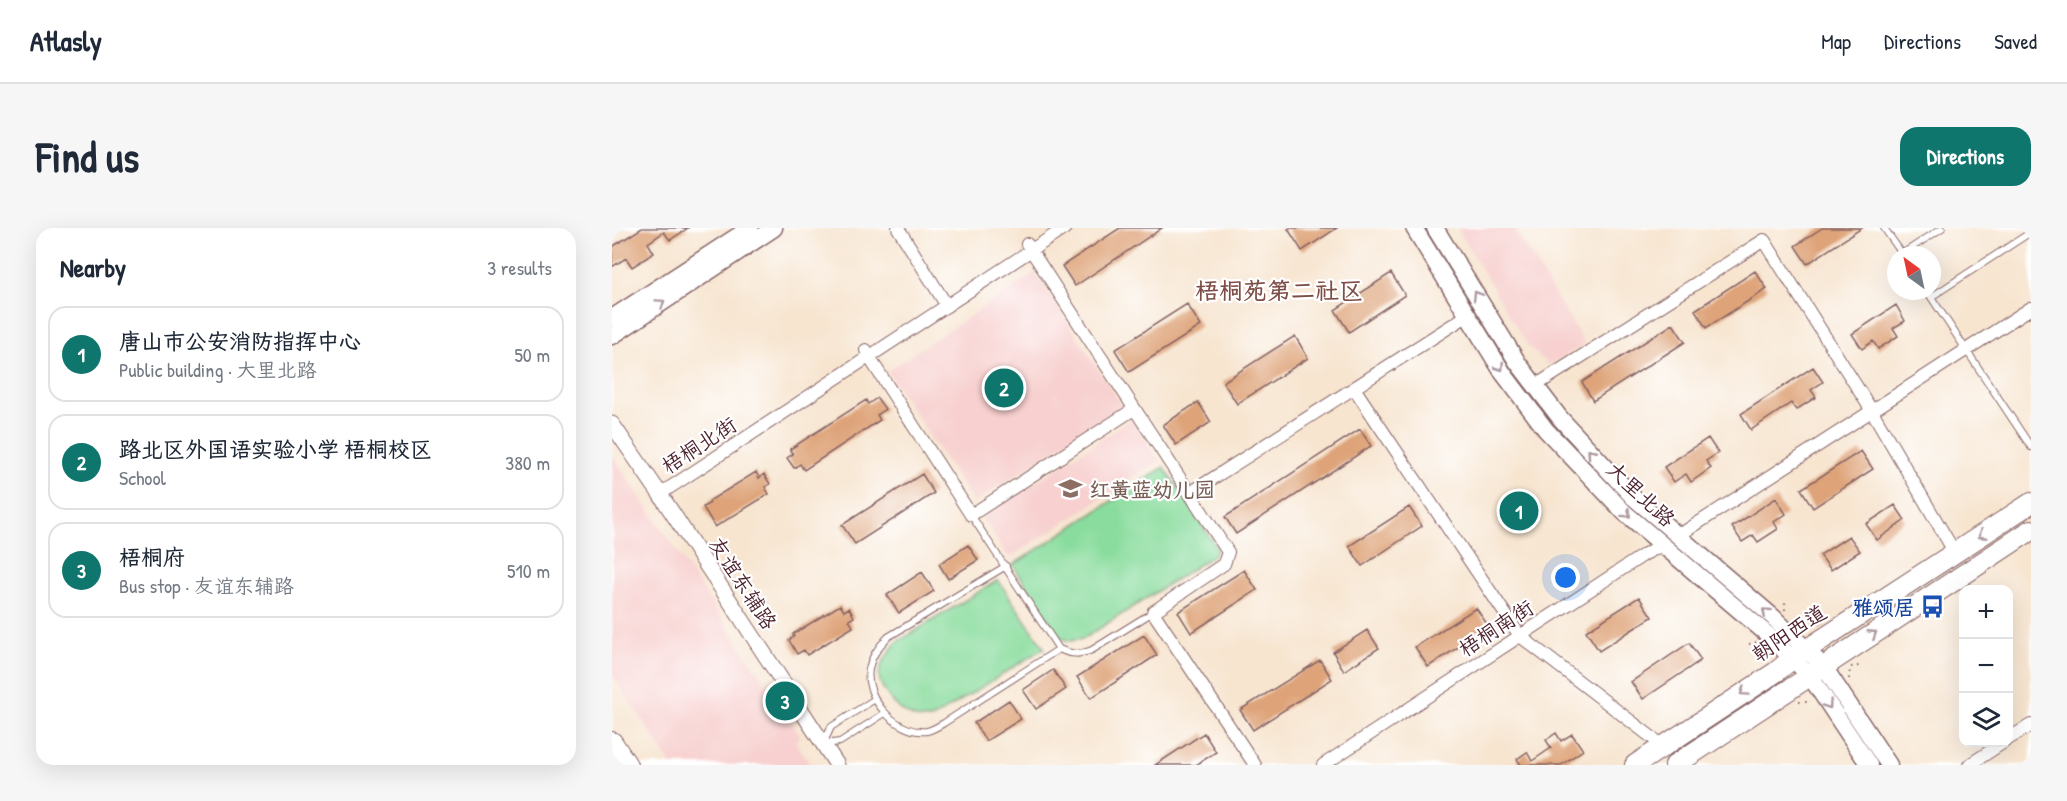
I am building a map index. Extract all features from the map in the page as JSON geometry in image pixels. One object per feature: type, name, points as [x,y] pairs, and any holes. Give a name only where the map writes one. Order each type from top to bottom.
[{"type":"main road","points":[[612,318],[750,228]]},
{"type":"main road","points":[[612,336],[774,228]]},
{"type":"main road","name":"大里北路","points":[[1414,228],[1503,373],[1546,430],[1624,512],[1767,634],[1800,654]]},
{"type":"main road","name":"大里北路","points":[[1435,228],[1535,386],[1560,418],[1634,498],[1678,536],[1817,671],[1889,765]]},
{"type":"main road","name":"朝阳西道","points":[[1635,765],[2031,503]]},
{"type":"main road","points":[[1674,765],[2031,530]]},
{"type":"main road","name":"大里北路","points":[[1817,671],[1869,765]]},
{"type":"main road","points":[[612,742],[627,765]]},
{"type":"street","points":[[898,228],[946,302]]},
{"type":"street","name":"梧桐北街","points":[[1029,247],[1051,228]]},
{"type":"street","name":"梧桐北街","points":[[660,494],[867,353],[1029,247],[1065,228]]},
{"type":"street","points":[[1535,386],[1762,236],[1872,411],[1955,552]]},
{"type":"street","points":[[1029,247],[1228,552],[1224,564],[1152,612],[1255,765]]},
{"type":"street","points":[[1678,536],[2031,308]]},
{"type":"street","points":[[1190,493],[1468,315]]},
{"type":"street","points":[[867,353],[971,514],[1134,410]]},
{"type":"street","points":[[1354,388],[1522,638],[1663,746]]},
{"type":"street","name":"友谊东辅路","points":[[612,424],[837,765]]},
{"type":"street","name":"梧桐南街","points":[[1334,765],[1645,554],[1662,545]]},
{"type":"street","name":"梧桐南街","points":[[1323,765],[1522,638]]},
{"type":"street","points":[[2013,737],[2031,725]]},
{"type":"street","points":[[1969,765],[1996,747]]},
{"type":"lane","points":[[1884,228],[1896,246]]},
{"type":"lane","points":[[1914,246],[1941,228]]},
{"type":"lane","points":[[1941,290],[2031,232]]},
{"type":"lane","points":[[1933,300],[2031,447]]},
{"type":"lane","points":[[971,514],[1059,649],[1070,654],[1081,654],[1092,650],[1152,612]]},
{"type":"lane","points":[[1005,566],[888,637],[878,647],[868,670],[869,685],[875,699],[885,713],[901,726],[915,731],[928,731],[1059,649]]},
{"type":"lane","points":[[823,744],[831,727],[875,699]]},
{"type":"lane","points":[[823,744],[840,742],[885,713]]},
{"type":"path","points":[[1785,602],[1785,613]]},
{"type":"path","points":[[1821,622],[1825,614]]},
{"type":"path","points":[[1756,656],[1766,657]]},
{"type":"path","points":[[1851,667],[1859,666]]},
{"type":"shaded area","points":[[1457,228],[1514,228],[1585,344],[1549,365],[1527,345]]},
{"type":"shaded area","points":[[1035,273],[1122,405],[974,503],[887,371]]},
{"type":"shaded area","name":"红黄蓝幼儿园","points":[[1132,419],[1159,461],[1009,558],[982,517]]},
{"type":"shaded area","points":[[612,455],[800,735],[795,741],[811,765],[672,765],[612,674]]},
{"type":"green space","points":[[1164,467],[1217,548],[1214,555],[1083,639],[1069,641],[1060,638],[1013,565]]},
{"type":"green space","points":[[998,580],[1044,648],[931,719],[916,718],[904,712],[887,695],[880,682],[879,671],[888,654],[897,642]]},
{"type":"building","points":[[642,228],[688,228],[670,240],[664,232],[648,243],[654,253],[632,267],[626,258],[612,267],[612,247]]},
{"type":"building","points":[[1120,228],[1162,228],[1075,286],[1062,266]]},
{"type":"building","points":[[1337,228],[1302,251],[1288,229]]},
{"type":"building","points":[[1822,228],[1862,228],[1807,264],[1795,246]]},
{"type":"building","points":[[1755,271],[1767,289],[1706,328],[1695,310]]},
{"type":"building","points":[[1391,273],[1405,295],[1349,332],[1335,310]]},
{"type":"building","points":[[1187,304],[1201,326],[1129,372],[1115,350]]},
{"type":"building","points":[[1896,305],[1905,321],[1893,328],[1898,336],[1878,349],[1873,341],[1862,349],[1852,334]]},
{"type":"building","points":[[1673,324],[1685,342],[1593,401],[1582,382]]},
{"type":"building","points":[[1295,336],[1308,358],[1237,404],[1223,382]]},
{"type":"building","points":[[1813,367],[1823,382],[1811,390],[1816,397],[1796,410],[1791,403],[1751,430],[1741,414]]},
{"type":"building","points":[[877,398],[885,409],[877,415],[880,420],[804,470],[800,464],[794,468],[787,458],[793,454],[790,449],[866,400],[868,404]]},
{"type":"building","points":[[1198,402],[1211,422],[1176,445],[1163,425]]},
{"type":"building","points":[[1360,429],[1371,446],[1236,534],[1225,517]]},
{"type":"building","points":[[1708,438],[1718,453],[1706,461],[1711,468],[1691,482],[1686,474],[1674,482],[1664,467]]},
{"type":"building","points":[[1861,451],[1873,469],[1813,508],[1801,489]]},
{"type":"building","points":[[756,472],[759,478],[764,474],[770,484],[765,487],[769,494],[715,527],[703,507]]},
{"type":"building","points":[[922,474],[934,493],[855,544],[842,525]]},
{"type":"building","points":[[1776,498],[1786,514],[1774,522],[1778,529],[1758,542],[1753,535],[1742,542],[1732,527]]},
{"type":"building","points":[[1895,505],[1905,520],[1877,540],[1866,524]]},
{"type":"building","points":[[1409,507],[1422,526],[1362,566],[1349,546]]},
{"type":"building","points":[[1849,536],[1860,551],[1831,570],[1820,555]]},
{"type":"building","points":[[968,545],[978,560],[948,579],[939,564]]},
{"type":"building","points":[[1244,570],[1257,590],[1191,633],[1178,612]]},
{"type":"building","points":[[922,572],[934,591],[899,613],[887,595]]},
{"type":"building","points":[[1639,597],[1652,617],[1599,651],[1586,631]]},
{"type":"building","points":[[840,605],[844,611],[849,608],[854,617],[849,620],[853,627],[807,655],[804,650],[797,654],[789,640],[794,636],[793,634]]},
{"type":"building","points":[[1476,608],[1489,627],[1428,667],[1415,647]]},
{"type":"building","points":[[1367,630],[1379,648],[1344,671],[1333,652]]},
{"type":"building","points":[[1144,635],[1157,655],[1091,698],[1077,677]]},
{"type":"building","points":[[1689,643],[1701,660],[1643,699],[1631,682]]},
{"type":"building","points":[[1320,660],[1332,679],[1253,730],[1240,710]]},
{"type":"building","points":[[1053,670],[1066,689],[1036,709],[1023,690]]},
{"type":"building","points":[[1009,700],[1021,719],[986,741],[974,723]]},
{"type":"building","points":[[1204,733],[1216,752],[1196,765],[1155,765]]},
{"type":"building","points":[[1556,733],[1561,741],[1572,734],[1583,750],[1561,765],[1521,765],[1517,759],[1527,752],[1532,761],[1551,748],[1546,740]]},
{"type":"place","name":"路北区外国语实验小学 梧桐校区","points":[[1004,388]]},
{"type":"place","name":"红黄蓝幼儿园","points":[[1071,489]]},
{"type":"place","name":"唐山市公安消防指挥中心","points":[[1519,511]]},
{"type":"place","name":"雅颂居","points":[[1933,607]]},
{"type":"place","name":"梧桐府","points":[[785,701]]},
{"type":"district","name":"梧桐苑第二社区","points":[[1279,290]]}]
